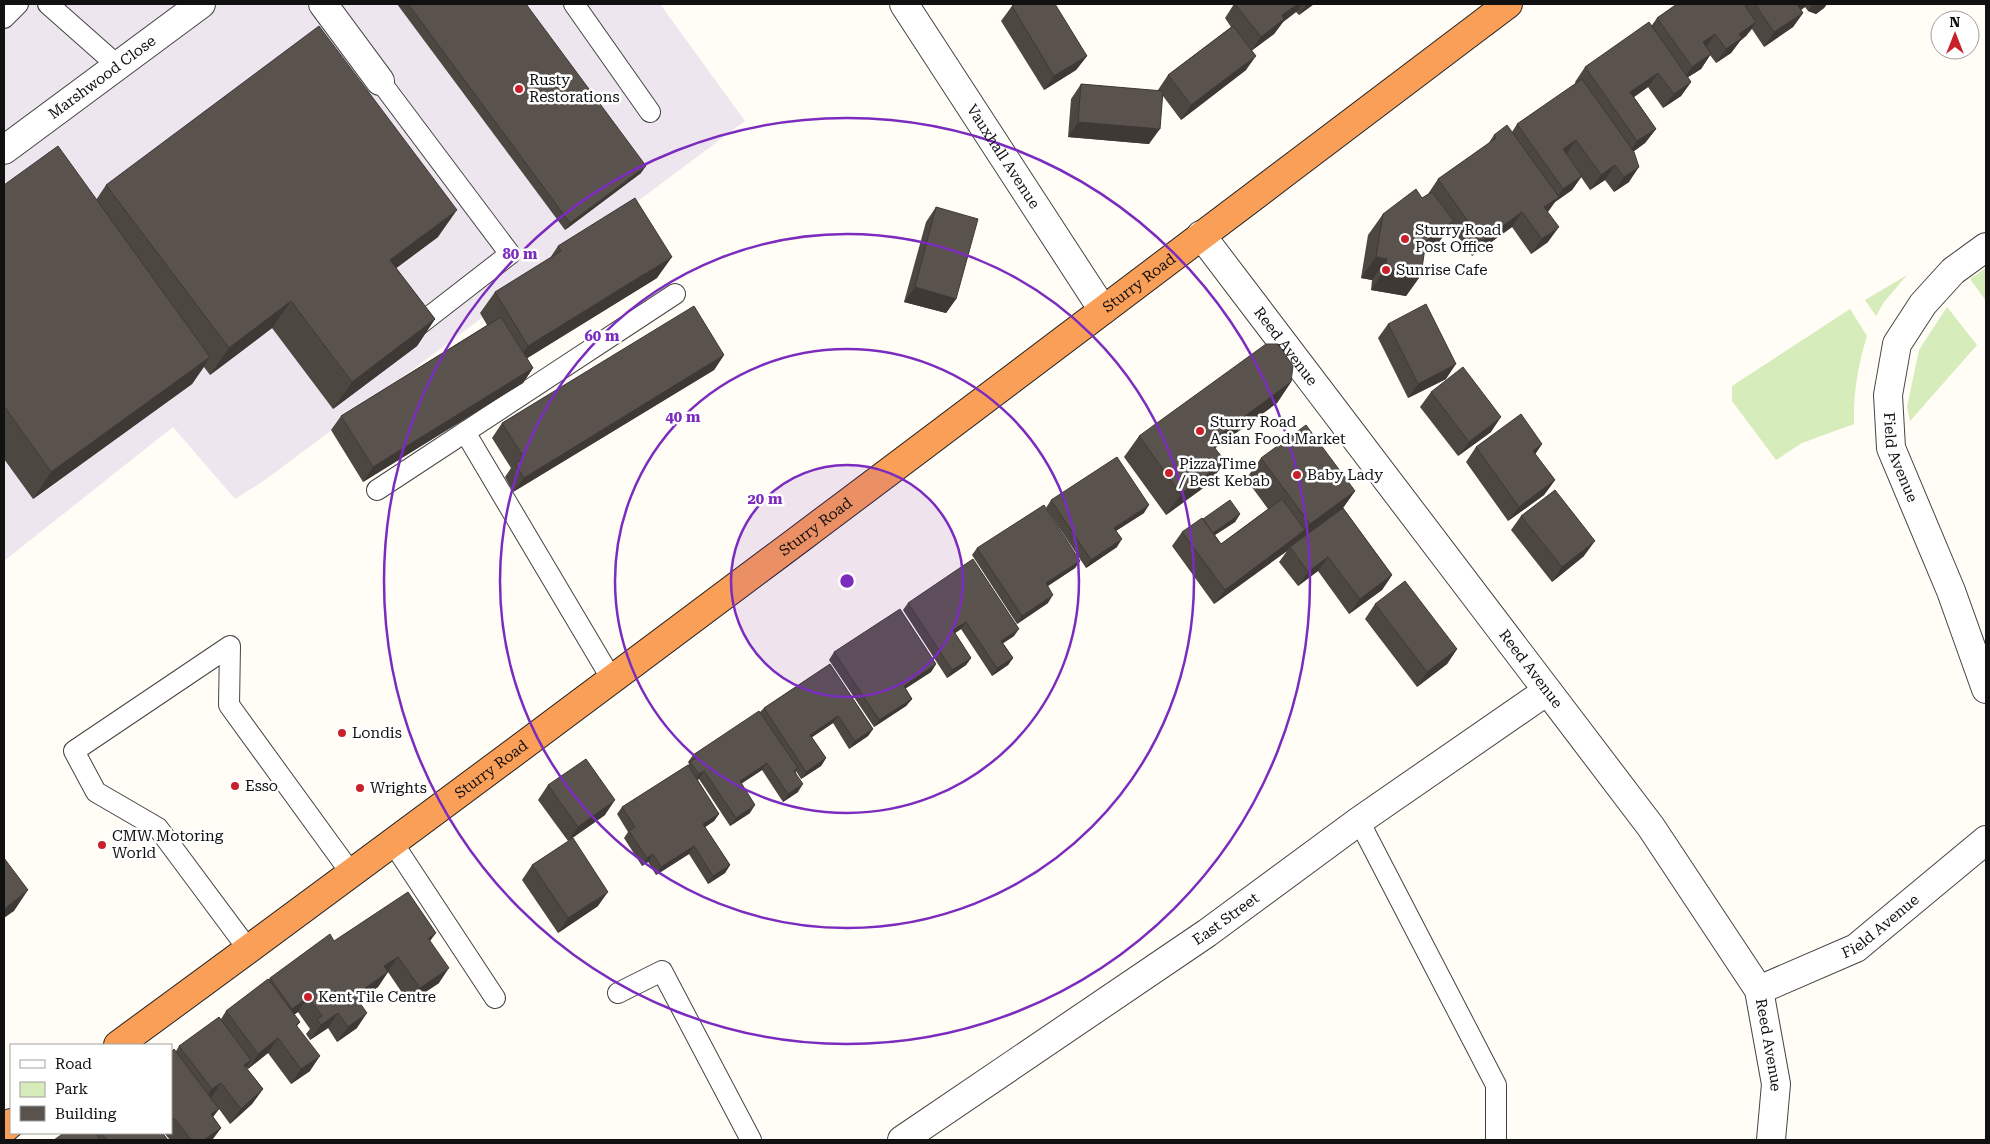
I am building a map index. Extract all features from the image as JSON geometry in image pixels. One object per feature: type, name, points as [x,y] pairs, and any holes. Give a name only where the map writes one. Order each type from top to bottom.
[{"type":"highway","name":"Sturry Road","points":[[119,1044],[351,874],[1508,4]]},
{"type":"street","name":"Marshwood Close","points":[[4,150],[201,4]]},
{"type":"street","points":[[323,4],[380,81]]},
{"type":"street","name":"Vauxhall Avenue","points":[[904,4],[1103,310]]},
{"type":"street","name":"Reed Avenue","points":[[1201,235],[1651,827],[1759,990],[1776,1084],[1771,1140]]},
{"type":"street","name":"Field Avenue","points":[[1986,247],[1953,271],[1923,304],[1897,344],[1888,395],[1891,448],[1950,591],[1986,689]]},
{"type":"street","name":"East Street","points":[[902,1140],[1207,933],[1359,821],[1547,691]]},
{"type":"street","name":"Field Avenue","points":[[1759,990],[1856,948],[1986,840]]},
{"type":"lane","points":[[4,18],[18,4]]},
{"type":"lane","points":[[48,4],[118,66]]},
{"type":"lane","points":[[574,4],[650,112]]},
{"type":"lane","points":[[380,81],[510,254],[416,327]]},
{"type":"lane","points":[[377,490],[675,294]]},
{"type":"lane","points":[[465,432],[611,678]]},
{"type":"lane","points":[[248,950],[158,828],[96,792],[74,751],[230,646],[229,705],[351,874]]},
{"type":"lane","points":[[1359,821],[1496,1085],[1496,1140]]},
{"type":"lane","points":[[393,842],[495,998]]},
{"type":"lane","points":[[618,993],[662,971],[751,1140]]},
{"type":"shaded area","points":[[4,4],[660,4],[745,121],[265,480],[235,499],[173,427],[4,561]]},
{"type":"green space","points":[[1986,268],[1986,301],[1970,279]]},
{"type":"green space","points":[[1907,275],[1884,302],[1876,316],[1865,300]]},
{"type":"green space","points":[[1947,307],[1977,345],[1910,421],[1907,407],[1919,350]]},
{"type":"green space","points":[[1850,309],[1867,336],[1857,380],[1854,424],[1802,443],[1776,460],[1732,401],[1732,386]]},
{"type":"building","name":"Rusty Restorations","points":[[408,4],[526,4],[646,166],[570,223]]},
{"type":"building","points":[[1015,4],[1055,4],[1087,56],[1054,76],[1012,6]]},
{"type":"building","points":[[1235,4],[1298,4],[1282,15],[1284,19],[1261,37]]},
{"type":"building","points":[[1677,4],[1744,4],[1756,22],[1739,34],[1742,38],[1726,49],[1715,34],[1703,42],[1711,54],[1692,67],[1657,18]]},
{"type":"building","points":[[1755,4],[1797,4],[1803,13],[1774,32]]},
{"type":"building","points":[[1649,22],[1691,82],[1674,94],[1658,73],[1630,92],[1656,129],[1637,141],[1585,67]]},
{"type":"building","points":[[319,26],[457,210],[390,260],[435,319],[352,382],[291,301],[229,348],[106,185]]},
{"type":"building","points":[[1233,26],[1256,56],[1191,105],[1168,75]]},
{"type":"building","points":[[1582,79],[1634,152],[1639,167],[1624,177],[1615,165],[1601,175],[1576,140],[1563,149],[1582,176],[1563,189],[1517,124]]},
{"type":"building","points":[[1081,84],[1163,91],[1160,129],[1078,122]]},
{"type":"building","points":[[1507,125],[1559,197],[1544,207],[1559,227],[1542,239],[1522,212],[1482,241],[1438,179],[1496,138],[1494,135]]},
{"type":"building","points":[[58,146],[210,357],[51,472],[4,406],[4,185]]},
{"type":"building","points":[[1416,189],[1422,198],[1432,192],[1454,221],[1426,241],[1421,275],[1385,269],[1387,259],[1376,257],[1383,214]]},
{"type":"building","points":[[635,198],[672,257],[528,346],[495,292],[561,251],[558,246]]},
{"type":"building","points":[[936,207],[978,219],[956,299],[915,287]]},
{"type":"building","points":[[1426,304],[1456,364],[1418,384],[1388,324]]},
{"type":"building","points":[[694,306],[724,355],[524,478],[515,463],[524,458],[502,423]]},
{"type":"building","points":[[501,317],[533,368],[373,467],[341,416]]},
{"type":"building","points":[[1266,344],[1278,344],[1293,366],[1291,382],[1210,442],[1225,461],[1181,494],[1139,436]]},
{"type":"building","points":[[1463,367],[1501,417],[1469,442],[1431,392]]},
{"type":"building","points":[[1521,414],[1542,444],[1533,451],[1555,480],[1519,507],[1476,447]]},
{"type":"building","points":[[1306,425],[1355,491],[1310,524],[1261,458]]},
{"type":"building","points":[[1117,457],[1149,505],[1114,528],[1122,539],[1091,560],[1051,500]]},
{"type":"building","points":[[1555,490],[1595,541],[1562,567],[1521,516]]},
{"type":"building","points":[[1282,499],[1305,530],[1225,590],[1182,532],[1202,518],[1221,544]]},
{"type":"building","points":[[1230,500],[1240,514],[1213,533],[1203,519]]},
{"type":"building","points":[[1044,505],[1080,561],[1046,583],[1053,595],[1022,616],[977,548]]},
{"type":"building","points":[[1343,508],[1392,575],[1360,599],[1328,557],[1308,572],[1290,547]]},
{"type":"building","points":[[973,559],[1019,629],[1001,641],[1013,658],[997,668],[966,622],[953,630],[971,658],[952,670],[908,603]]},
{"type":"building","points":[[1405,581],[1457,649],[1427,672],[1375,604]]},
{"type":"building","points":[[900,609],[936,664],[904,686],[912,699],[879,720],[834,652]]},
{"type":"building","points":[[830,664],[873,729],[855,741],[838,716],[810,735],[826,758],[806,772],[764,708]]},
{"type":"building","points":[[759,711],[798,768],[794,771],[803,784],[788,794],[767,763],[740,781],[755,805],[736,818],[704,771],[699,774],[690,762],[696,758],[693,755]]},
{"type":"building","points":[[586,759],[615,800],[578,827],[548,785]]},
{"type":"building","points":[[688,765],[719,814],[703,824],[730,865],[713,876],[694,846],[661,867],[653,854],[647,858],[629,831],[635,827],[622,807]]},
{"type":"building","points":[[573,838],[608,892],[568,918],[532,865]]},
{"type":"building","points":[[4,858],[28,890],[4,909]]},
{"type":"building","points":[[408,892],[436,933],[428,938],[449,968],[420,988],[398,957],[384,966],[388,972],[361,991],[363,994],[357,999],[367,1013],[348,1027],[338,1013],[321,1025],[317,1019],[322,1016],[308,997],[292,1009],[270,978],[330,934],[334,941]]},
{"type":"building","points":[[268,979],[300,1022],[296,1025],[320,1056],[301,1069],[278,1038],[258,1054],[226,1011]]},
{"type":"building","points":[[219,1017],[251,1060],[244,1065],[263,1089],[241,1109],[221,1083],[212,1089],[179,1046]]},
{"type":"building","points":[[174,1049],[219,1109],[211,1114],[221,1128],[204,1140],[191,1140],[174,1118],[172,1119],[172,1051]]},
{"type":"building","points":[[63,1134],[96,1134],[100,1140],[54,1140]]},
{"type":"building","points":[[102,1134],[163,1134],[168,1140],[107,1140]]},
{"type":"place","name":"Rusty Restorations","points":[[519,89]]},
{"type":"place","name":"Sturry Road Post Office","points":[[1405,239]]},
{"type":"place","name":"Sunrise Cafe","points":[[1386,270]]},
{"type":"place","name":"Sturry Road Asian Food Market","points":[[1200,431]]},
{"type":"place","name":"Pizza Time / Best Kebab","points":[[1169,473]]},
{"type":"place","name":"Baby Lady","points":[[1297,475]]},
{"type":"place","name":"Londis","points":[[342,733]]},
{"type":"place","name":"Esso","points":[[235,786]]},
{"type":"place","name":"Wrights","points":[[360,788]]},
{"type":"place","name":"CMW Motoring World","points":[[102,845]]},
{"type":"place","name":"Kent Tile Centre","points":[[308,997]]}]
